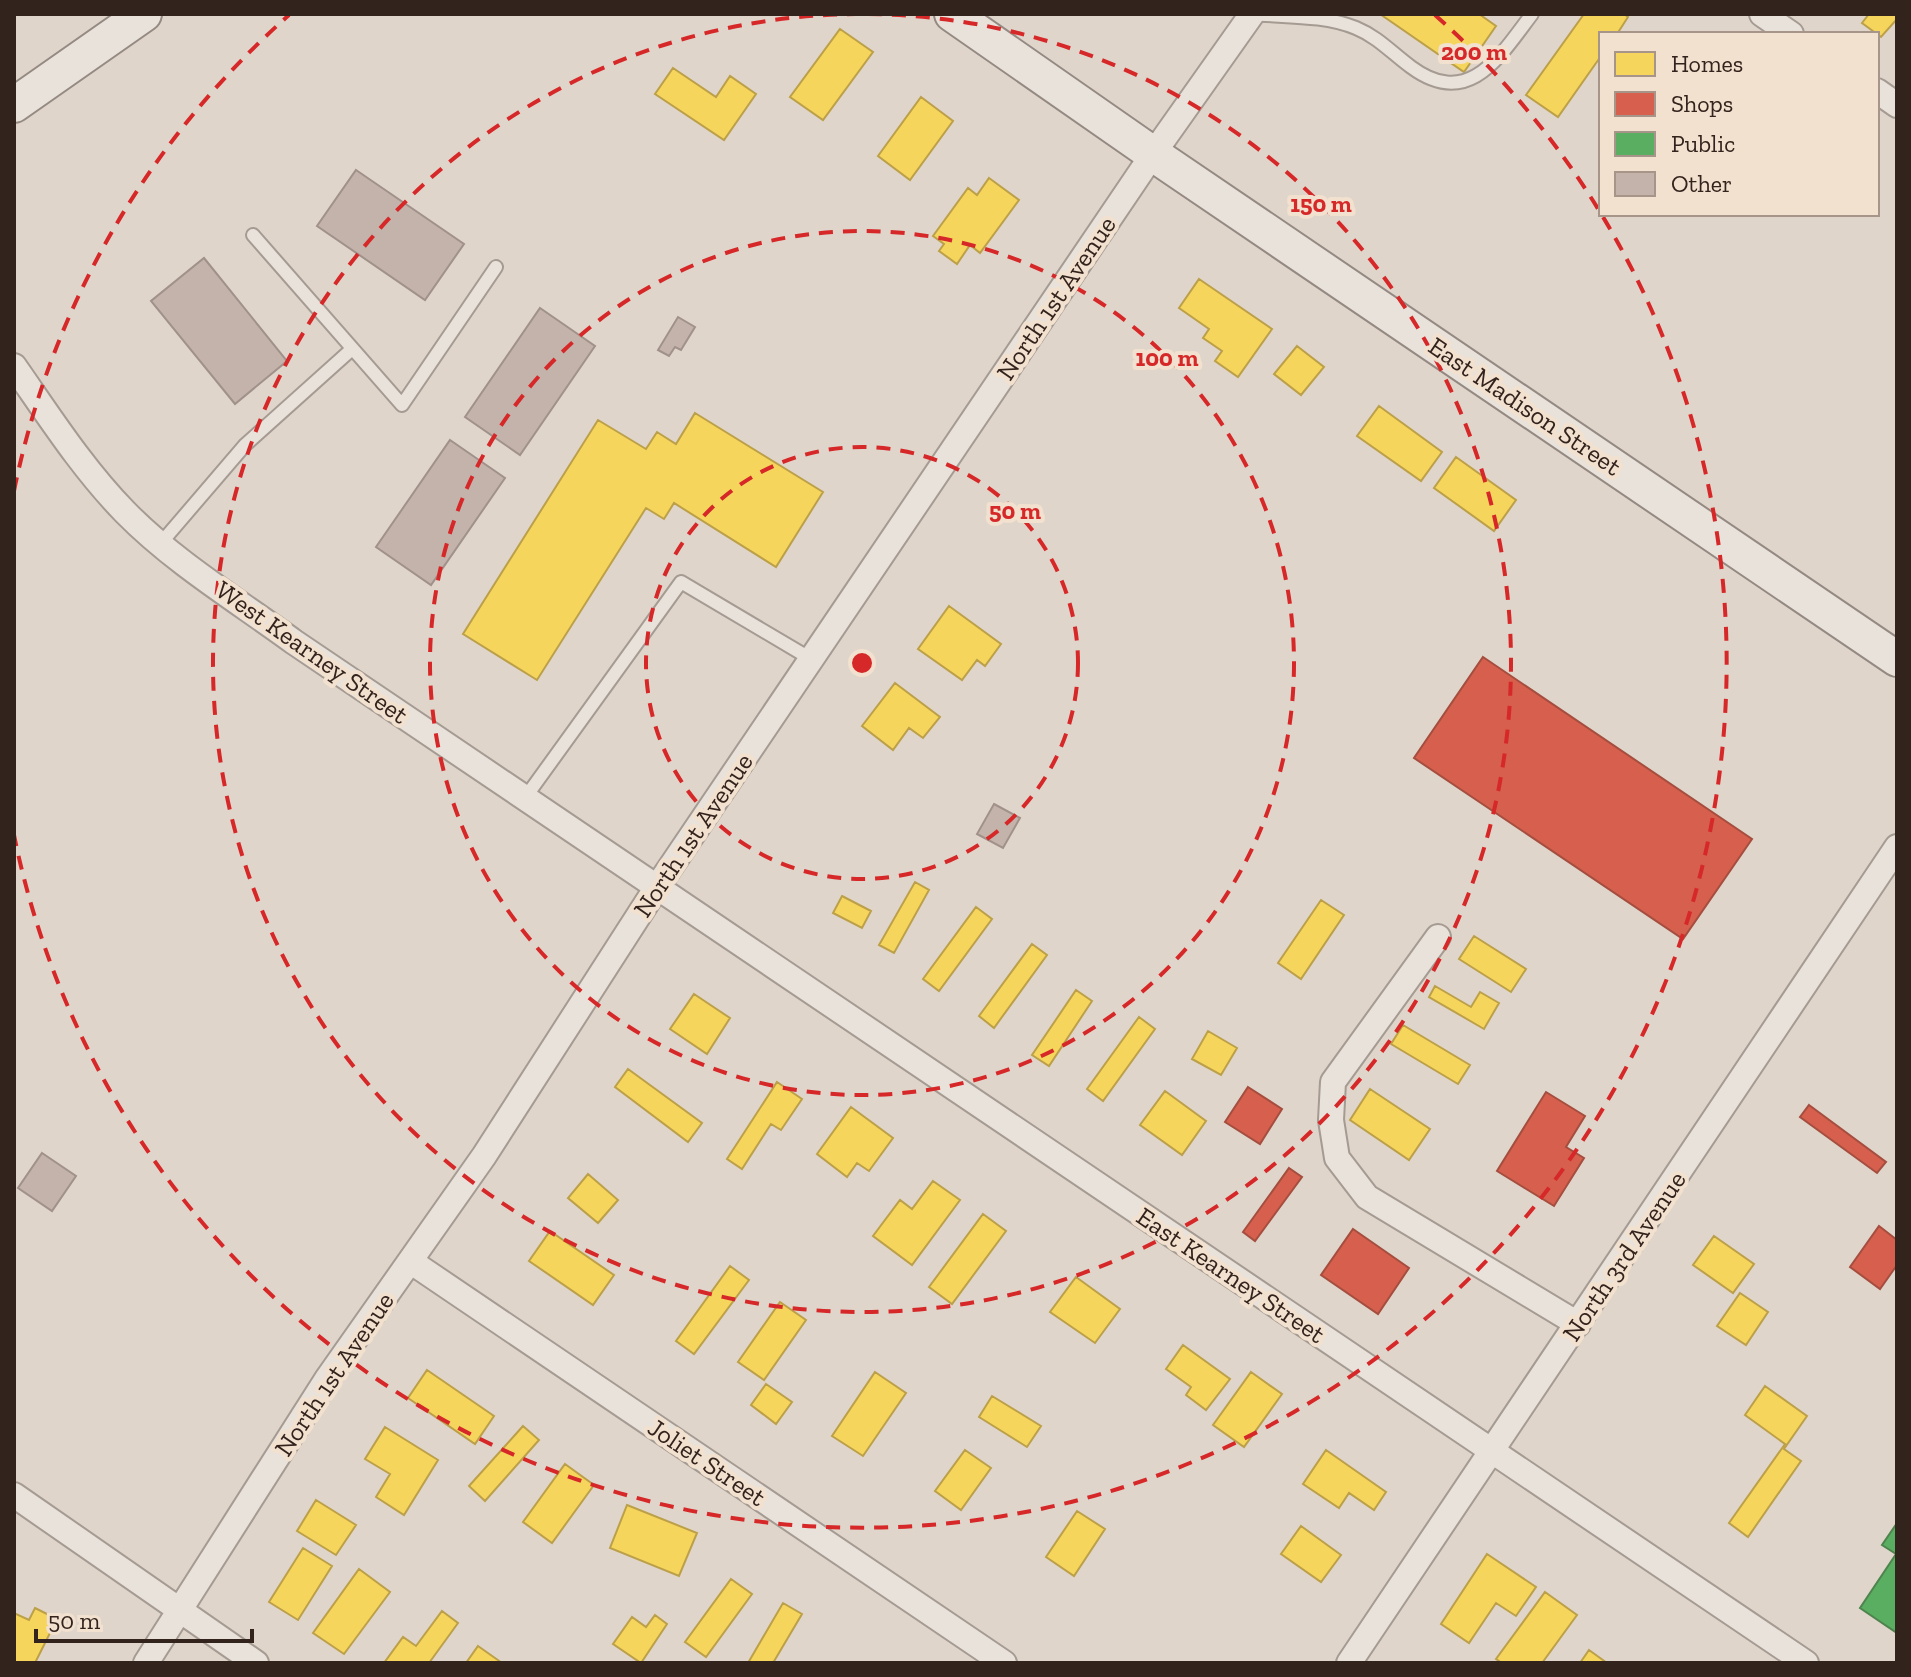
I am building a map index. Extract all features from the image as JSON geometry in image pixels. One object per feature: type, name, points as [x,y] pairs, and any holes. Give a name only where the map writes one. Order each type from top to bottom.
[{"type":"main road","points":[[14,105],[144,14]]},
{"type":"main road","name":"East Madison Street","points":[[952,14],[1897,659]]},
{"type":"street","name":"North 1st Avenue","points":[[146,1663],[327,1379],[484,1156],[657,887],[1153,154],[1252,14]]},
{"type":"street","points":[[1762,14],[1788,32]]},
{"type":"street","points":[[1879,92],[1897,105]]},
{"type":"street","name":"West Kearney Street","points":[[14,366],[73,452],[126,512],[161,543],[294,642],[657,887]]},
{"type":"street","name":"North 3rd Avenue","points":[[1349,1663],[1897,847]]},
{"type":"street","name":"East Kearney Street","points":[[657,887],[1806,1663]]},
{"type":"street","points":[[1438,937],[1333,1082],[1331,1120],[1337,1158],[1367,1197],[1578,1324]]},
{"type":"street","name":"Joliet Street","points":[[410,1261],[1004,1663]]},
{"type":"street","points":[[14,1495],[256,1663]]},
{"type":"lane","points":[[1252,14],[1336,21],[1359,29],[1429,80],[1444,83],[1468,80],[1487,71],[1532,14]]},
{"type":"lane","points":[[253,235],[402,405],[496,267]]},
{"type":"lane","points":[[161,543],[245,445],[352,349]]},
{"type":"lane","points":[[525,798],[681,582],[811,659]]},
{"type":"building: Homes","points":[[1380,14],[1479,14],[1496,26],[1464,72]]},
{"type":"building: Homes","points":[[1584,14],[1624,14],[1628,17],[1618,32],[1599,32],[1599,59],[1558,117],[1526,95]]},
{"type":"building: Homes","points":[[1869,14],[1897,14],[1897,19],[1881,37],[1879,32],[1862,23]]},
{"type":"building: Homes","points":[[840,29],[873,52],[823,120],[790,97]]},
{"type":"building: Homes","points":[[673,68],[716,97],[730,76],[756,94],[724,140],[655,94]]},
{"type":"building: Homes","points":[[921,97],[953,121],[910,180],[878,156]]},
{"type":"building: Homes","points":[[989,178],[1019,200],[980,253],[970,245],[957,264],[939,251],[944,244],[933,236],[968,188],[977,195]]},
{"type":"building: Homes","points":[[1199,279],[1272,329],[1238,377],[1215,361],[1222,351],[1203,338],[1209,329],[1179,308]]},
{"type":"building: Homes","points":[[1297,346],[1324,367],[1301,395],[1274,374]]},
{"type":"building: Homes","points":[[1379,406],[1442,452],[1421,481],[1357,436]]},
{"type":"building: Homes","points":[[695,413],[823,492],[776,567],[674,503],[664,519],[646,508],[537,680],[463,634],[598,420],[646,449],[657,432],[676,444]]},
{"type":"building: Homes","points":[[1456,457],[1516,500],[1494,531],[1434,488]]},
{"type":"building: Homes","points":[[949,606],[1001,644],[985,666],[977,660],[962,680],[918,649]]},
{"type":"building: Homes","points":[[895,683],[940,717],[923,738],[909,728],[893,750],[862,726]]},
{"type":"building: Homes","points":[[915,882],[929,890],[894,953],[879,945]]},
{"type":"building: Homes","points":[[842,896],[871,911],[862,928],[833,913]]},
{"type":"building: Homes","points":[[1321,900],[1344,915],[1301,979],[1278,963]]},
{"type":"building: Homes","points":[[976,907],[992,919],[939,991],[923,979]]},
{"type":"building: Homes","points":[[1474,936],[1526,969],[1511,992],[1459,959]]},
{"type":"building: Homes","points":[[1032,944],[1047,955],[994,1028],[979,1016]]},
{"type":"building: Homes","points":[[1435,986],[1471,1007],[1480,992],[1499,1003],[1484,1029],[1429,997]]},
{"type":"building: Homes","points":[[1076,990],[1092,1001],[1049,1066],[1032,1055]]},
{"type":"building: Homes","points":[[694,994],[730,1018],[707,1054],[670,1029]]},
{"type":"building: Homes","points":[[1139,1017],[1155,1029],[1103,1101],[1087,1089]]},
{"type":"building: Homes","points":[[1403,1025],[1470,1065],[1458,1084],[1391,1044]]},
{"type":"building: Homes","points":[[1208,1031],[1237,1048],[1221,1075],[1192,1059]]},
{"type":"building: Homes","points":[[628,1069],[702,1123],[688,1142],[615,1087]]},
{"type":"building: Homes","points":[[777,1082],[802,1099],[781,1130],[771,1124],[742,1169],[727,1159]]},
{"type":"building: Homes","points":[[1370,1089],[1430,1129],[1409,1160],[1350,1120]]},
{"type":"building: Homes","points":[[1165,1091],[1206,1121],[1182,1155],[1140,1125]]},
{"type":"building: Homes","points":[[851,1107],[893,1138],[869,1171],[857,1163],[847,1177],[817,1154]]},
{"type":"building: Homes","points":[[588,1174],[618,1200],[598,1223],[568,1198]]},
{"type":"building: Homes","points":[[933,1181],[960,1200],[912,1265],[873,1236],[900,1200],[912,1209]]},
{"type":"building: Homes","points":[[983,1214],[1006,1231],[952,1304],[929,1287]]},
{"type":"building: Homes","points":[[550,1231],[614,1275],[593,1305],[529,1261]]},
{"type":"building: Homes","points":[[1714,1236],[1754,1264],[1733,1293],[1693,1265]]},
{"type":"building: Homes","points":[[730,1266],[749,1280],[694,1354],[676,1341]]},
{"type":"building: Homes","points":[[1076,1277],[1120,1309],[1095,1343],[1050,1312]]},
{"type":"building: Homes","points":[[1740,1293],[1768,1312],[1746,1345],[1717,1326]]},
{"type":"building: Homes","points":[[780,1302],[806,1320],[764,1380],[738,1362]]},
{"type":"building: Homes","points":[[1183,1345],[1230,1379],[1206,1410],[1186,1395],[1191,1387],[1166,1369]]},
{"type":"building: Homes","points":[[427,1370],[494,1416],[475,1444],[408,1398]]},
{"type":"building: Homes","points":[[875,1372],[906,1393],[863,1456],[832,1436]]},
{"type":"building: Homes","points":[[1251,1372],[1282,1394],[1244,1447],[1213,1425]]},
{"type":"building: Homes","points":[[766,1384],[792,1402],[776,1424],[751,1405]]},
{"type":"building: Homes","points":[[1765,1386],[1807,1416],[1784,1449],[1801,1461],[1748,1537],[1729,1523],[1785,1444],[1745,1415]]},
{"type":"building: Homes","points":[[992,1396],[1041,1426],[1027,1447],[979,1417]]},
{"type":"building: Homes","points":[[523,1426],[539,1440],[485,1501],[469,1486]]},
{"type":"building: Homes","points":[[385,1427],[438,1460],[404,1515],[376,1497],[390,1474],[365,1459]]},
{"type":"building: Homes","points":[[965,1450],[991,1468],[961,1510],[935,1491]]},
{"type":"building: Homes","points":[[1326,1450],[1386,1492],[1374,1510],[1349,1493],[1339,1508],[1303,1484]]},
{"type":"building: Homes","points":[[565,1464],[594,1485],[552,1543],[523,1522]]},
{"type":"building: Homes","points":[[316,1500],[356,1525],[336,1555],[297,1531]]},
{"type":"building: Homes","points":[[627,1505],[697,1533],[679,1576],[610,1548]]},
{"type":"building: Homes","points":[[1077,1511],[1105,1529],[1074,1576],[1046,1557]]},
{"type":"building: Homes","points":[[1301,1526],[1341,1555],[1321,1582],[1281,1554]]},
{"type":"building: Homes","points":[[303,1548],[332,1566],[298,1620],[269,1602]]},
{"type":"building: Homes","points":[[1487,1554],[1536,1587],[1516,1616],[1496,1603],[1469,1643],[1441,1624]]},
{"type":"building: Homes","points":[[359,1569],[390,1592],[344,1654],[313,1633]]},
{"type":"building: Homes","points":[[731,1579],[752,1594],[706,1657],[685,1642]]},
{"type":"building: Homes","points":[[1545,1592],[1577,1615],[1542,1663],[1502,1663],[1496,1659]]},
{"type":"building: Homes","points":[[783,1603],[802,1614],[773,1663],[748,1663]]},
{"type":"building: Homes","points":[[35,1608],[57,1619],[35,1663],[14,1663],[14,1613],[29,1620]]},
{"type":"building: Homes","points":[[442,1611],[458,1623],[429,1663],[384,1663],[403,1637],[416,1646]]},
{"type":"building: Homes","points":[[655,1615],[667,1624],[641,1663],[613,1644],[632,1617],[646,1627]]},
{"type":"building: Homes","points":[[478,1646],[502,1663],[466,1663]]},
{"type":"building: Homes","points":[[1589,1650],[1607,1663],[1580,1663]]},
{"type":"building: Shops","points":[[1483,657],[1752,839],[1683,939],[1414,758]]},
{"type":"building: Shops","points":[[1248,1087],[1282,1109],[1260,1144],[1225,1122]]},
{"type":"building: Shops","points":[[1546,1092],[1585,1116],[1566,1147],[1584,1158],[1554,1206],[1497,1171]]},
{"type":"building: Shops","points":[[1809,1105],[1886,1162],[1877,1173],[1800,1117]]},
{"type":"building: Shops","points":[[1289,1168],[1302,1177],[1255,1241],[1243,1232]]},
{"type":"building: Shops","points":[[1879,1226],[1897,1240],[1897,1265],[1880,1289],[1850,1267]]},
{"type":"building: Shops","points":[[1353,1229],[1409,1268],[1378,1314],[1321,1275]]},
{"type":"building: Public","points":[[1897,1523],[1897,1633],[1860,1608],[1896,1554],[1882,1545]]},
{"type":"building: Other","points":[[356,170],[464,244],[425,300],[317,226]]},
{"type":"building: Other","points":[[204,258],[287,361],[235,404],[151,301]]},
{"type":"building: Other","points":[[540,308],[595,346],[520,455],[465,417]]},
{"type":"building: Other","points":[[678,317],[695,327],[681,350],[675,347],[669,356],[658,350]]},
{"type":"building: Other","points":[[450,440],[505,478],[431,585],[376,547]]},
{"type":"building: Other","points":[[994,804],[1020,818],[1003,848],[977,834]]},
{"type":"building: Other","points":[[42,1153],[76,1176],[52,1211],[18,1188]]}]
